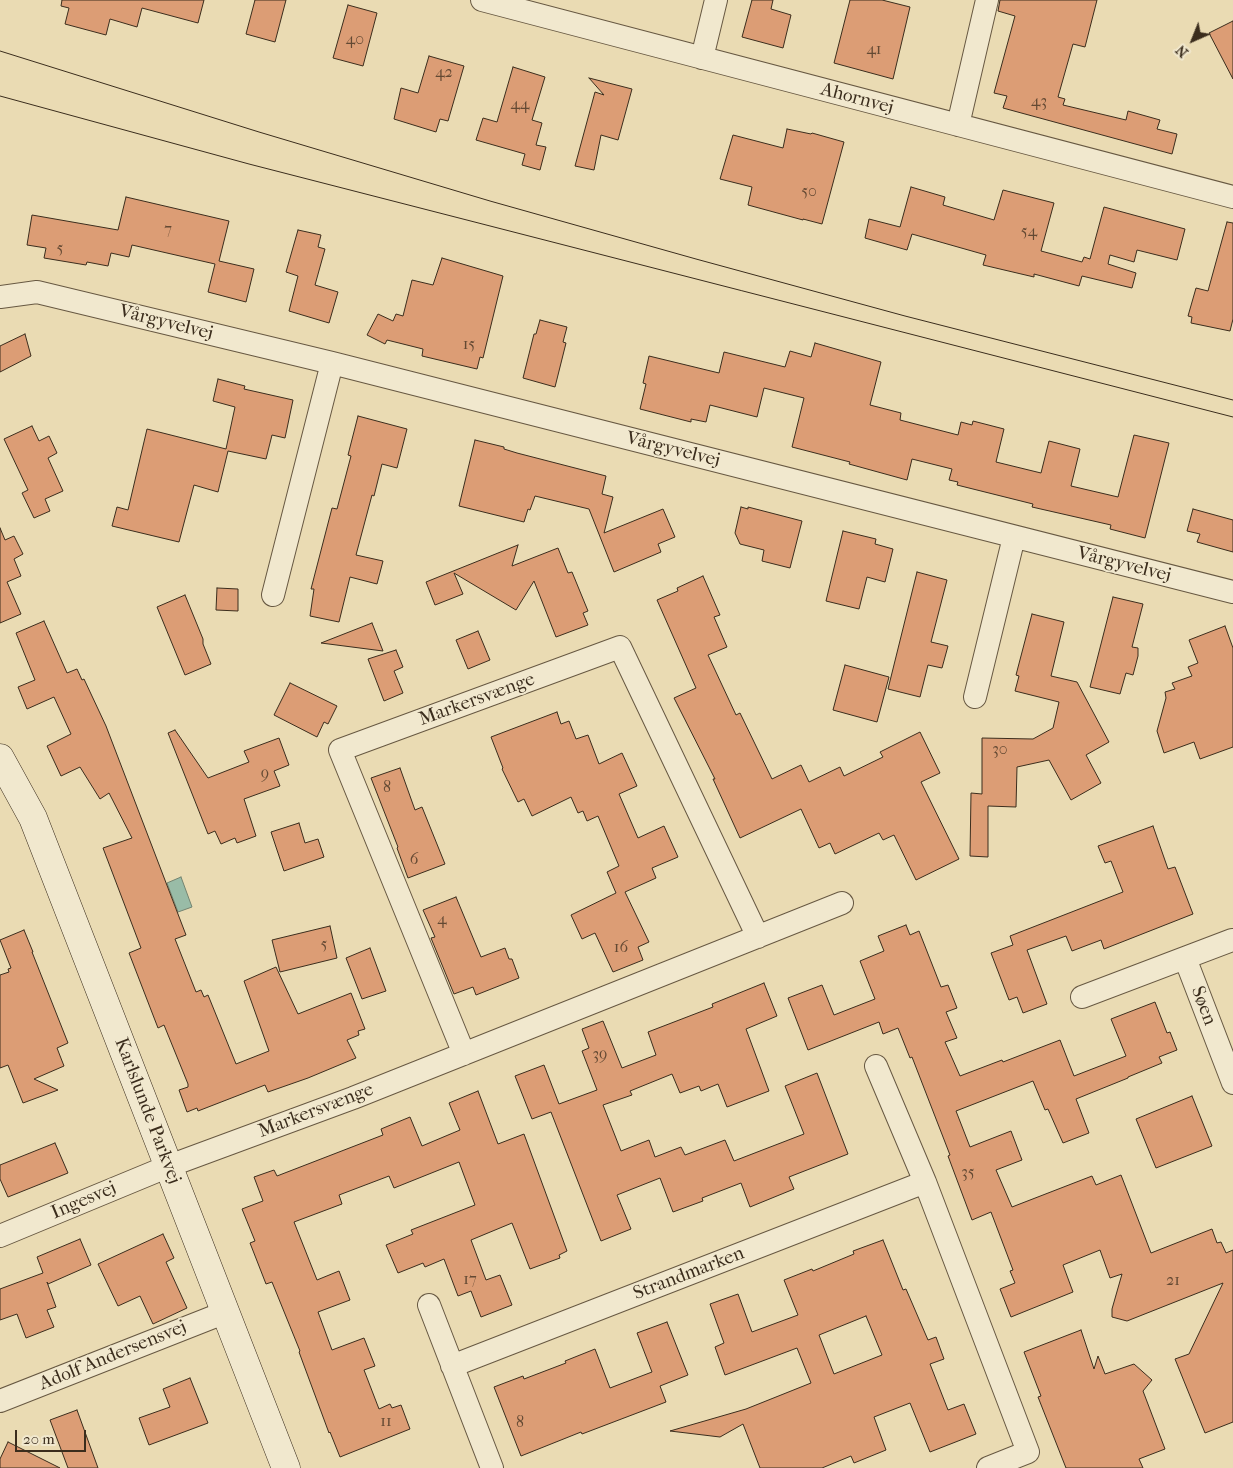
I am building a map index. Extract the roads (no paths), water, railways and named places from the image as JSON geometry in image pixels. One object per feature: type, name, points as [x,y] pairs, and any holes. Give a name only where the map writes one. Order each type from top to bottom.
[{"type":"street","name":"Ahornvej","points":[[482,0],[1233,197]]},
{"type":"street","points":[[702,58],[716,0]]},
{"type":"street","points":[[958,125],[987,0]]},
{"type":"street","name":"Vårgyvelvej","points":[[0,296],[37,292],[332,363],[1233,592]]},
{"type":"street","points":[[273,595],[332,363]]},
{"type":"street","points":[[975,697],[1014,536]]},
{"type":"street","name":"Markersvænge","points":[[464,1054],[340,750],[620,647],[758,937]]},
{"type":"street","name":"Karlslunde Parkvej","points":[[0,758],[33,818],[286,1468]]},
{"type":"street","name":"Markersvænge","points":[[169,1166],[353,1098],[842,903]]},
{"type":"street","points":[[1082,997],[1232,940]]},
{"type":"street","name":"Søen","points":[[1185,958],[1233,1083]]},
{"type":"street","points":[[876,1066],[925,1182],[1028,1452],[988,1468]]},
{"type":"street","name":"Ingesvej","points":[[0,1236],[169,1166]]},
{"type":"street","name":"Strandmarken","points":[[452,1366],[925,1182]]},
{"type":"street","points":[[429,1305],[492,1468]]},
{"type":"street","name":"Adolf Andersensvej","points":[[0,1401],[226,1312]]},
{"type":"tram line","points":[[0,51],[259,132],[490,201],[905,316],[1233,400]]},
{"type":"tram line","points":[[0,96],[249,164],[1233,417]]}]
